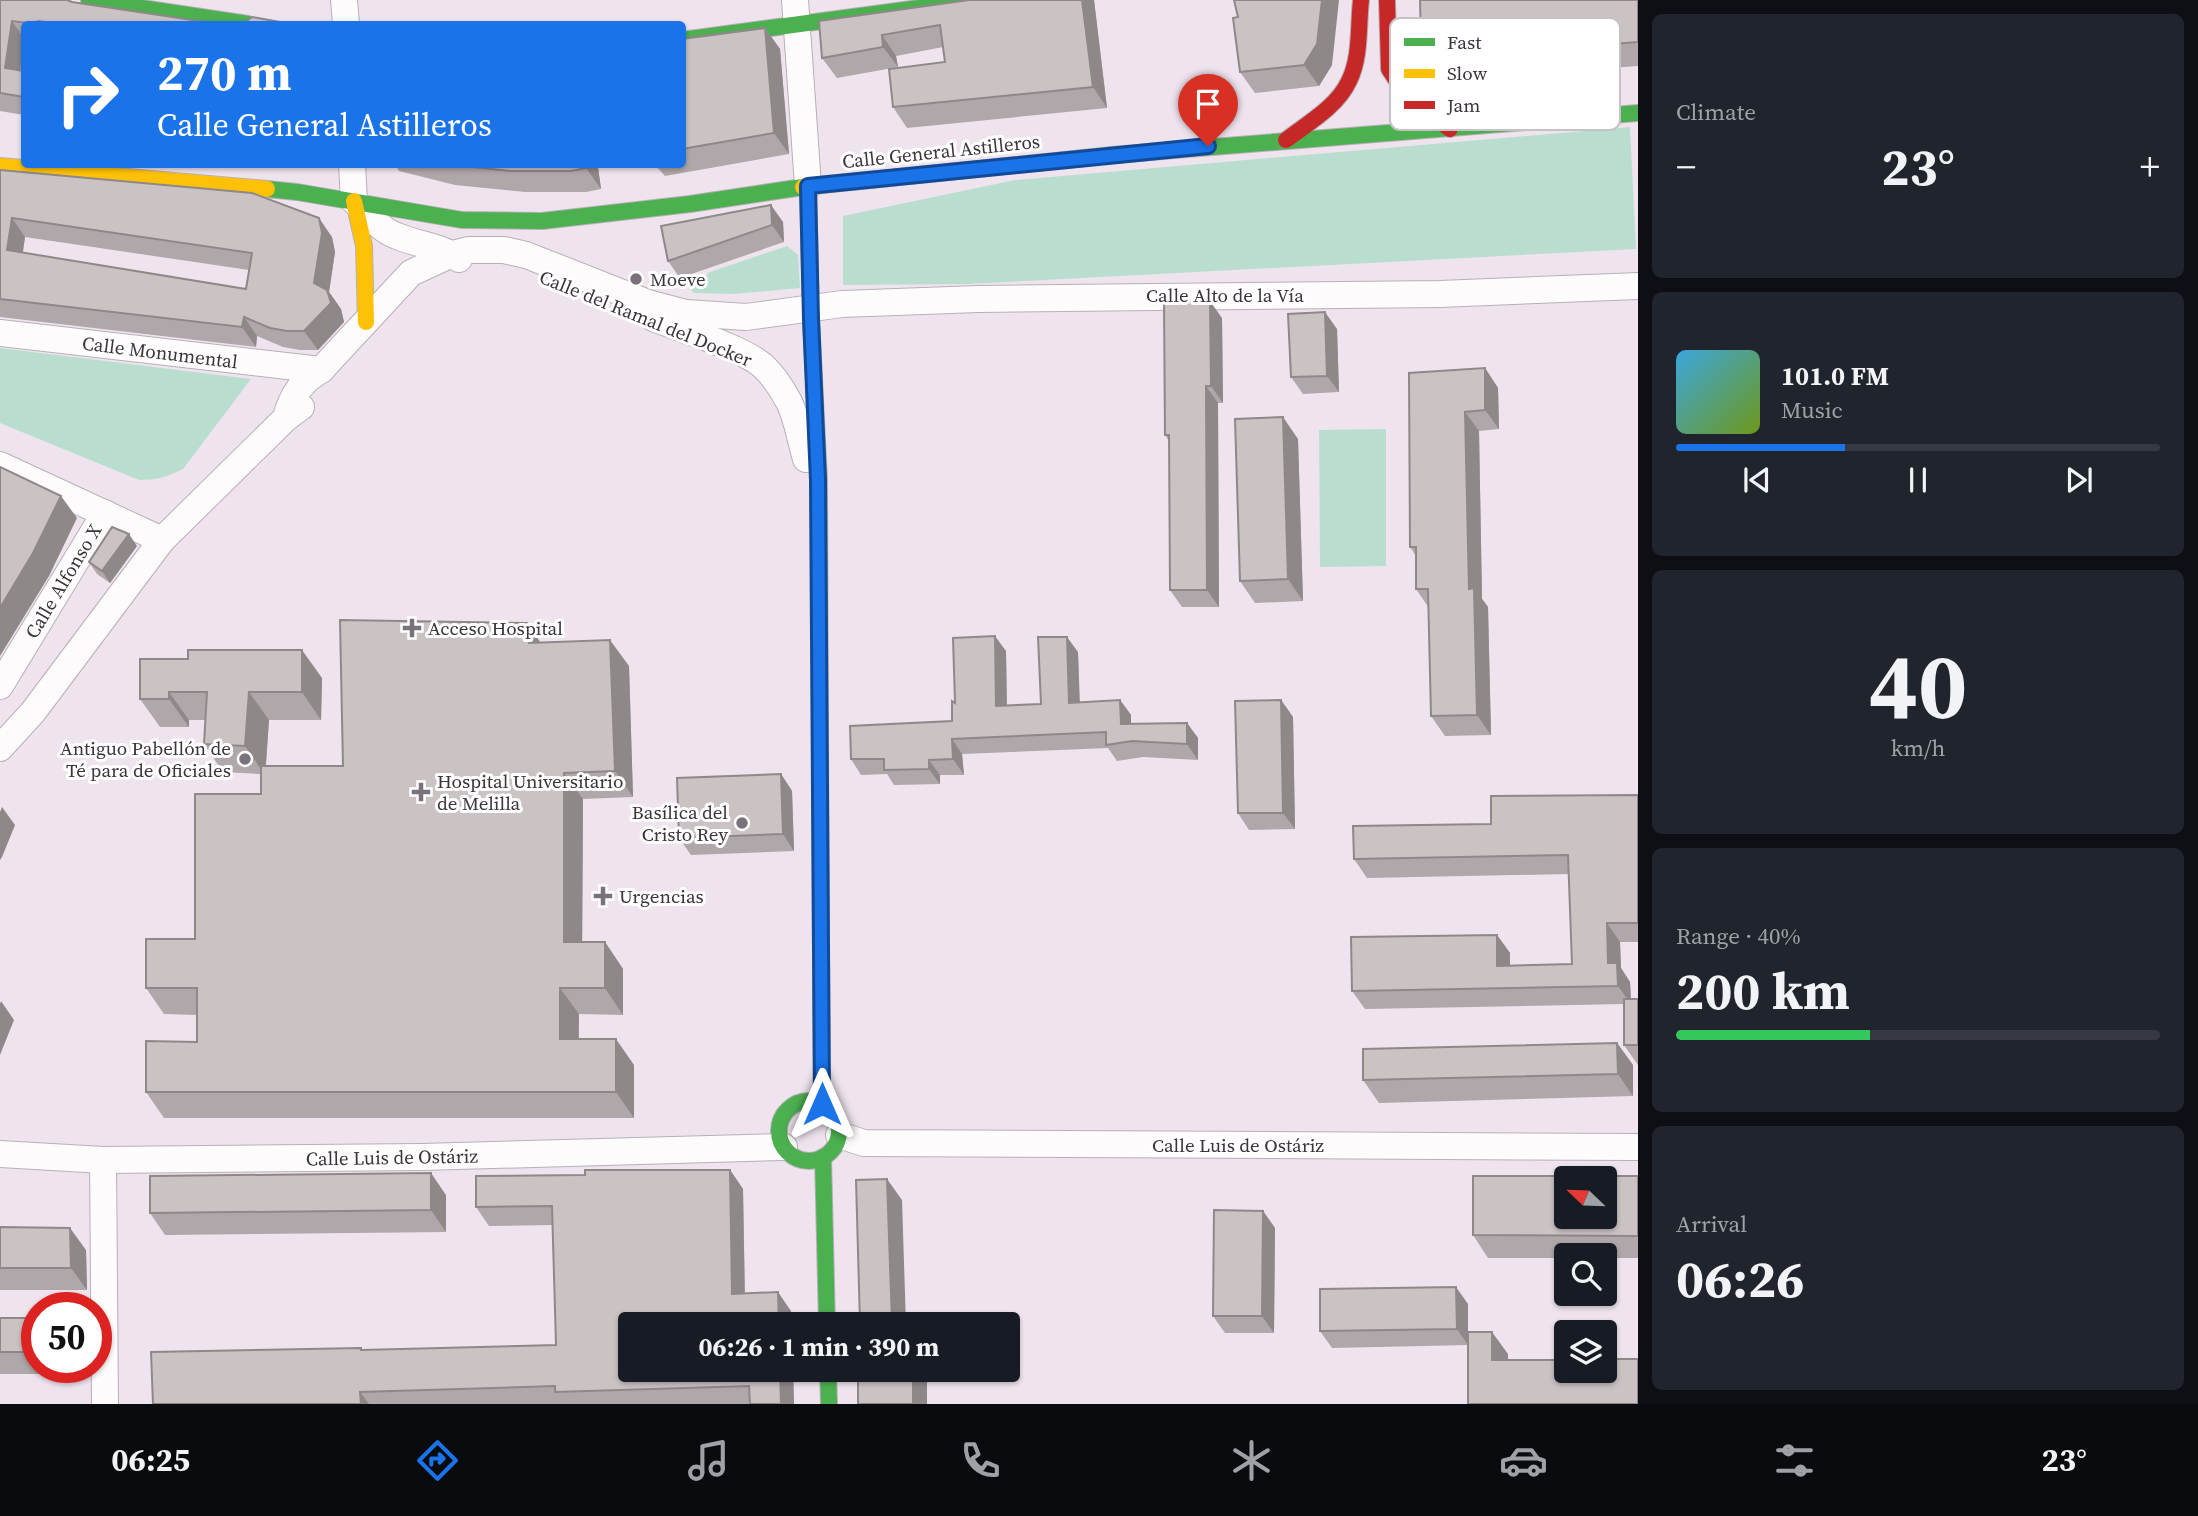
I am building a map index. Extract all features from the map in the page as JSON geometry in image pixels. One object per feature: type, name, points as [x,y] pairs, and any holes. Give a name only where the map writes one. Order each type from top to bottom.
[{"type":"main road","points":[[89,0],[228,21]]},
{"type":"main road","points":[[686,40],[978,0]]},
{"type":"main road","points":[[1286,140],[1334,101],[1347,85],[1353,71],[1361,0]]},
{"type":"main road","points":[[1387,0],[1390,70]]},
{"type":"main road","name":"Calle General Astilleros","points":[[1620,115],[1638,113]]},
{"type":"main road","name":"Calle General Astilleros","points":[[23,168],[296,192],[462,219],[542,221],[690,204],[808,186],[1027,163],[1435,130]]},
{"type":"main road","name":"Calle General Astilleros","points":[[0,166],[21,168]]},
{"type":"main road","name":"Calle del Ramal del Docker","points":[[808,186],[818,480],[822,1104]]},
{"type":"main road","points":[[354,201],[364,243],[366,322]]},
{"type":"main road","name":"Calle del Ramal del Docker","points":[[783,312],[790,314],[802,336],[806,439],[818,480]]},
{"type":"main road","points":[[803,1102],[822,1104],[837,1120],[839,1135],[834,1149],[823,1157],[814,1160],[797,1158],[784,1147],[780,1128],[787,1111],[803,1102]]},
{"type":"main road","points":[[823,1157],[827,1312]]},
{"type":"main road","points":[[828,1382],[829,1404]]},
{"type":"street","points":[[344,0],[346,21]]},
{"type":"street","points":[[795,0],[808,186]]},
{"type":"street","points":[[352,168],[354,201],[377,223],[396,236],[439,248],[466,263]]},
{"type":"street","points":[[510,252],[533,233],[542,221]]},
{"type":"street","name":"Calle del Ramal del Docker","points":[[466,263],[468,250],[526,255],[648,303],[686,313],[746,317],[812,308]]},
{"type":"street","name":"Calle del Ramal del Docker","points":[[286,418],[309,400],[396,303],[466,263]]},
{"type":"street","name":"Calle del Ramal del Docker","points":[[286,418],[291,397],[313,374],[321,370],[411,273],[466,263],[523,269],[540,273],[726,347],[762,365],[779,385],[789,403],[797,422],[807,462],[818,480]]},
{"type":"street","name":"Calle Alto de la Vía","points":[[812,308],[842,304],[1038,297],[1440,294],[1638,286]]},
{"type":"street","name":"Calle Monumental","points":[[0,333],[321,370]]},
{"type":"street","points":[[0,748],[33,712],[162,540],[286,418]]},
{"type":"street","points":[[0,465],[162,540]]},
{"type":"street","name":"Calle Alfonso X","points":[[0,686],[105,513]]},
{"type":"street","name":"Calle Luis de Ostáriz","points":[[839,1135],[864,1143],[1638,1147]]},
{"type":"street","name":"Calle Luis de Ostáriz","points":[[0,1154],[103,1160],[433,1157],[784,1147]]},
{"type":"street","points":[[103,1160],[105,1404]]},
{"type":"green space","points":[[1630,127],[1636,249],[968,284],[843,285],[843,216],[1015,180],[1620,130]]},
{"type":"green space","points":[[787,246],[798,255],[800,288],[733,294],[694,293],[690,288],[710,272]]},
{"type":"green space","points":[[0,348],[251,379],[183,469],[162,478],[139,480],[0,423]]},
{"type":"green space","points":[[1386,429],[1386,566],[1320,567],[1319,430]]},
{"type":"building","points":[[0,0],[67,0],[199,21],[12,21],[5,68],[21,71],[21,96],[0,93]]},
{"type":"building","points":[[969,0],[1082,0],[1093,87],[893,107],[889,69],[945,62],[940,25],[882,35],[883,47],[822,58],[819,21]]},
{"type":"building","points":[[1234,0],[1322,0],[1317,44],[1304,65],[1240,72],[1233,18],[1238,17]]},
{"type":"building","points":[[1420,0],[1638,0],[1638,42],[1620,43],[1620,18],[1420,18]]},
{"type":"building","points":[[252,17],[274,21],[247,21]]},
{"type":"building","points":[[765,28],[774,133],[686,148],[686,38]]},
{"type":"building","points":[[483,168],[586,168],[571,171]]},
{"type":"building","points":[[0,170],[252,193],[319,218],[322,233],[314,283],[327,290],[331,303],[304,331],[287,331],[270,328],[244,317],[242,327],[0,299]],"holes":[[[12,218],[252,253],[246,289],[7,250]]]},
{"type":"building","points":[[771,205],[772,225],[668,261],[661,226]]},
{"type":"building","points":[[1164,301],[1210,301],[1211,386],[1206,386],[1207,590],[1170,590],[1169,435],[1165,435]]},
{"type":"building","points":[[1325,312],[1327,376],[1291,377],[1288,314]]},
{"type":"building","points":[[1485,368],[1485,410],[1465,412],[1469,589],[1474,588],[1477,715],[1431,716],[1428,589],[1416,589],[1416,547],[1410,547],[1409,373]]},
{"type":"building","points":[[1283,417],[1288,579],[1240,581],[1235,419]]},
{"type":"building","points":[[0,467],[61,496],[33,553],[0,608]]},
{"type":"building","points":[[112,527],[129,534],[102,571],[89,562]]},
{"type":"building","points":[[340,620],[527,623],[529,643],[610,640],[615,771],[564,773],[564,942],[605,942],[605,988],[560,988],[560,1039],[616,1039],[616,1092],[146,1092],[146,1041],[197,1042],[197,988],[146,988],[146,939],[195,939],[195,794],[261,794],[261,766],[343,766]]},
{"type":"building","points":[[995,636],[996,706],[1041,704],[1038,637],[1067,637],[1069,703],[1120,700],[1121,724],[1187,723],[1187,744],[1132,741],[1106,745],[1106,732],[952,739],[953,759],[929,760],[929,769],[884,770],[884,759],[851,759],[850,726],[952,721],[952,701],[955,703],[953,638]]},
{"type":"building","points":[[188,650],[302,650],[302,692],[249,692],[245,746],[204,744],[207,692],[169,692],[169,699],[140,699],[140,659],[188,659]]},
{"type":"building","points":[[1281,700],[1283,813],[1238,813],[1235,701]]},
{"type":"building","name":"Basílica del Cristo Rey","points":[[781,774],[783,834],[679,838],[677,778]]},
{"type":"building","points":[[1638,795],[1638,923],[1607,923],[1608,963],[1617,963],[1618,986],[1352,991],[1351,937],[1497,935],[1497,966],[1572,964],[1568,855],[1354,859],[1353,826],[1491,824],[1491,796]]},
{"type":"building","points":[[1624,999],[1638,999],[1638,1045],[1624,1045]]},
{"type":"building","points":[[1617,1043],[1618,1074],[1363,1080],[1363,1049]]},
{"type":"building","points":[[585,1170],[730,1170],[732,1294],[778,1292],[779,1312],[618,1312],[618,1382],[780,1382],[781,1404],[750,1404],[749,1386],[555,1392],[555,1386],[360,1392],[361,1404],[153,1404],[151,1352],[556,1345],[552,1206],[476,1207],[476,1176],[585,1175]]},
{"type":"building","points":[[431,1173],[431,1210],[150,1213],[150,1176]]},
{"type":"building","points":[[1473,1176],[1554,1176],[1554,1229],[1617,1229],[1617,1176],[1638,1176],[1638,1236],[1473,1235]]},
{"type":"building","points":[[887,1179],[892,1312],[860,1312],[856,1180]]},
{"type":"building","points":[[1214,1210],[1263,1211],[1262,1316],[1213,1316]]},
{"type":"building","points":[[0,1227],[70,1228],[71,1268],[0,1268]]},
{"type":"building","points":[[1456,1287],[1457,1329],[1320,1331],[1320,1289]]},
{"type":"building","points":[[0,1318],[21,1318],[21,1352],[0,1352]]},
{"type":"building","points":[[1468,1332],[1492,1332],[1492,1360],[1554,1360],[1554,1383],[1617,1383],[1617,1359],[1638,1359],[1638,1404],[1468,1404]]},
{"type":"building","points":[[858,1382],[913,1382],[913,1404],[858,1404]]},
{"type":"traffic: fast","points":[[89,0],[228,21]]},
{"type":"traffic: fast","points":[[686,39],[978,0]]},
{"type":"traffic: fast","points":[[1620,114],[1638,113]]},
{"type":"traffic: fast","points":[[1112,155],[1425,130]]},
{"type":"traffic: fast","points":[[808,186],[819,480],[820,736]]},
{"type":"traffic: fast","points":[[267,189],[462,220],[542,221],[690,204],[803,187]]},
{"type":"traffic: fast","points":[[821,955],[822,1104]]},
{"type":"traffic: fast","points":[[809,1101],[830,1110],[839,1131],[830,1152],[809,1161],[788,1152],[779,1131],[788,1110],[809,1101]]},
{"type":"traffic: fast","points":[[823,1157],[827,1312]]},
{"type":"traffic: fast","points":[[828,1382],[829,1404]]},
{"type":"traffic: slow","points":[[803,187],[1112,155]]},
{"type":"traffic: slow","points":[[0,166],[21,168]]},
{"type":"traffic: slow","points":[[23,168],[267,189]]},
{"type":"traffic: slow","points":[[354,201],[364,246],[366,322]]},
{"type":"traffic: jam","points":[[1286,140],[1330,107],[1349,81],[1357,52],[1361,0]]},
{"type":"traffic: jam","points":[[1387,0],[1390,70]]},
{"type":"traffic: jam","points":[[820,736],[821,955]]},
{"type":"place","name":"Moeve","points":[[636,279]]},
{"type":"place","name":"Acceso Hospital","points":[[412,628]]},
{"type":"place","name":"Antiguo Pabellón de Té para de Oficiales","points":[[245,759]]},
{"type":"place","name":"Hospital Universitario de Melilla","points":[[421,792]]},
{"type":"place","name":"Basílica del Cristo Rey","points":[[742,823]]},
{"type":"place","name":"Urgencias","points":[[603,896]]},
{"type":"route","points":[[822,1104],[818,480],[808,186],[1208,146]]}]
